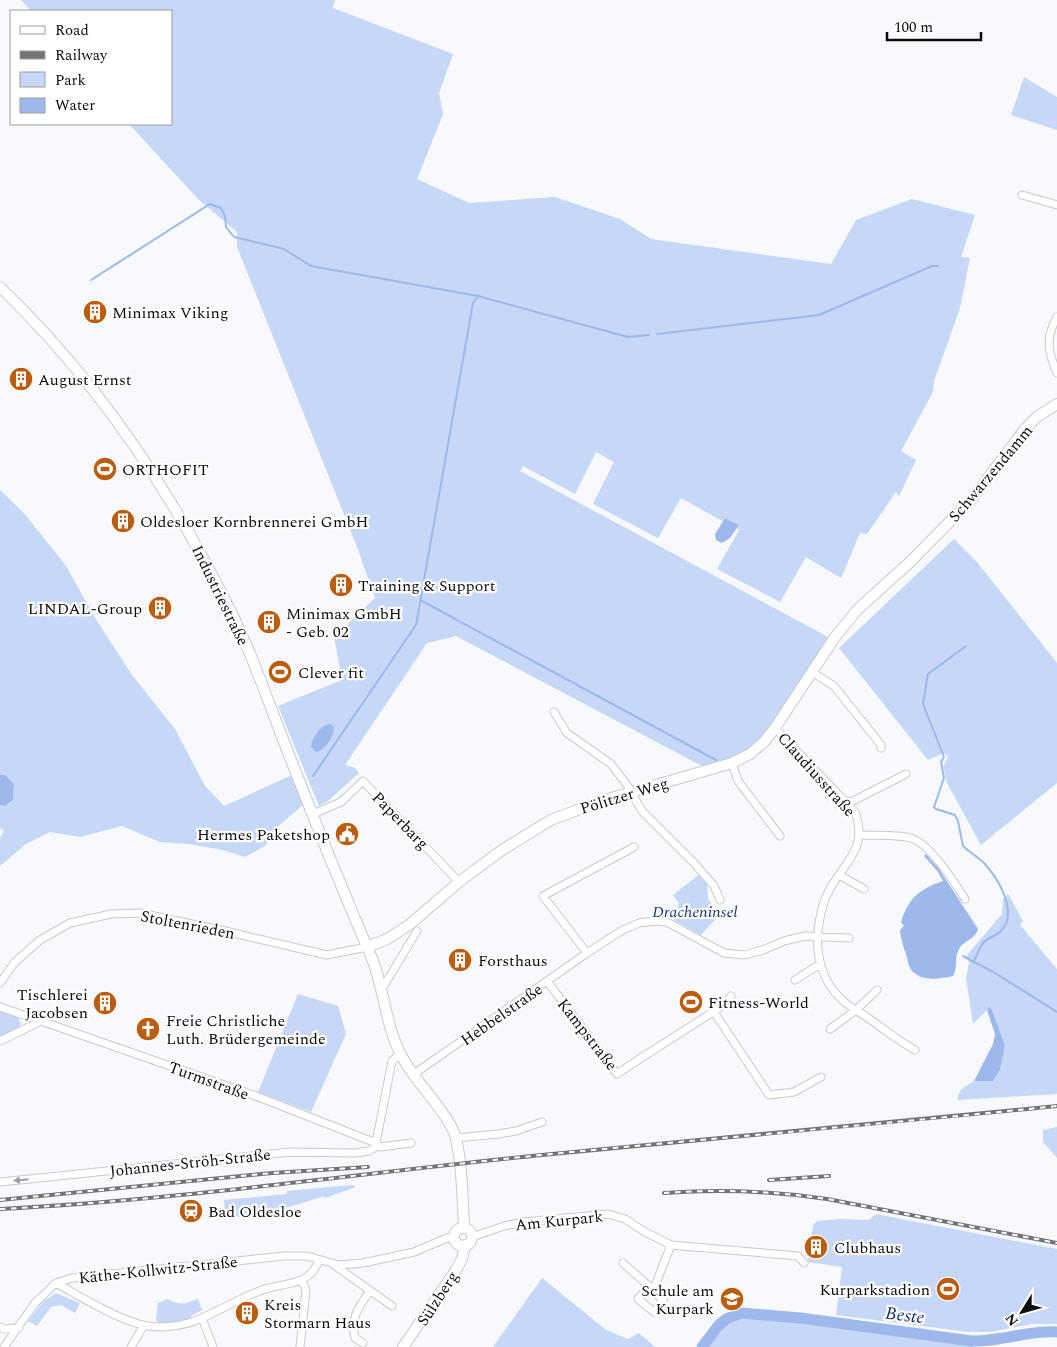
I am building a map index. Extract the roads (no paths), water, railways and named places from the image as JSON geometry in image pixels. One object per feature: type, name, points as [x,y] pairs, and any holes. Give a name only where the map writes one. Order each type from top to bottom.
[{"type":"main road","name":"Industriestraße","points":[[0,288],[67,357],[103,403],[152,472],[192,537],[240,630],[312,814],[367,947]]},
{"type":"main road","name":"Schwarzendamm","points":[[882,587],[972,499],[1025,429],[1037,417],[1057,404]]},
{"type":"main road","name":"Pölitzer Weg","points":[[367,947],[409,925],[459,882],[502,850],[551,820],[576,809],[732,763],[757,748],[776,728],[835,637],[858,608],[882,587]]},
{"type":"main road","points":[[367,947],[382,989],[389,1021],[400,1054],[450,1124],[456,1138],[464,1228]]},
{"type":"main road","points":[[464,1228],[470,1232],[472,1237]]},
{"type":"main road","points":[[464,1228],[458,1230],[454,1237],[458,1244],[465,1246]]},
{"type":"main road","name":"Sülzberg","points":[[403,1347],[456,1270],[465,1246],[472,1237]]},
{"type":"street","points":[[1022,195],[1057,205]]},
{"type":"street","points":[[1057,317],[1051,328],[1048,346],[1057,373]]},
{"type":"street","points":[[812,672],[834,686],[881,745],[881,748]]},
{"type":"street","points":[[554,712],[567,733],[611,764],[627,785],[642,811],[675,843],[714,886],[720,900]]},
{"type":"street","name":"Claudiusstraße","points":[[776,728],[855,812],[858,820],[858,845],[823,904],[817,937],[820,964],[829,984],[842,1000],[915,1050]]},
{"type":"street","points":[[732,763],[738,781],[780,836]]},
{"type":"street","points":[[846,802],[852,802],[906,774]]},
{"type":"street","name":"Paperbarg","points":[[312,814],[342,802],[364,781],[459,882]]},
{"type":"street","points":[[859,835],[910,838],[920,841],[947,873],[965,899]]},
{"type":"street","points":[[587,952],[542,896],[634,847]]},
{"type":"street","points":[[839,875],[864,889]]},
{"type":"street","name":"Stoltenrieden","points":[[0,983],[15,962],[40,940],[70,923],[111,914],[140,913],[327,955],[367,947]]},
{"type":"street","name":"Hebbelstraße","points":[[414,1074],[587,952],[621,931],[639,923],[649,921],[667,922],[724,952],[744,955],[763,950],[784,941],[805,936],[817,937]]},
{"type":"street","points":[[382,989],[417,931]]},
{"type":"street","points":[[817,937],[849,938]]},
{"type":"street","points":[[794,980],[820,964]]},
{"type":"street","name":"Kampstraße","points":[[548,981],[617,1074],[714,1012],[731,996]]},
{"type":"street","points":[[830,1029],[856,1010],[877,990]]},
{"type":"street","name":"Turmstraße","points":[[0,1007],[242,1092],[376,1143],[380,1147],[411,1143]]},
{"type":"street","points":[[714,1012],[769,1094],[794,1092],[821,1077]]},
{"type":"street","points":[[0,1041],[41,1021]]},
{"type":"street","points":[[376,1143],[392,1061],[400,1054]]},
{"type":"street","points":[[456,1138],[516,1131],[542,1122]]},
{"type":"street","name":"Johannes-Ströh-Straße","points":[[0,1182],[290,1152],[356,1153],[369,1151],[374,1148],[376,1143]]},
{"type":"street","name":"Am Kurpark","points":[[472,1237],[504,1226],[524,1222],[608,1214],[625,1219],[671,1245],[798,1256],[804,1263]]},
{"type":"street","points":[[334,1264],[363,1263],[385,1259],[414,1252],[447,1238],[454,1237]]},
{"type":"street","points":[[624,1263],[651,1288],[671,1245]]},
{"type":"street","name":"Käthe-Kollwitz-Straße","points":[[4,1347],[35,1303],[56,1283],[72,1278],[260,1258],[307,1256],[334,1264]]},
{"type":"street","points":[[56,1283],[116,1314],[144,1325],[175,1326],[202,1318],[263,1290],[302,1281],[316,1269],[319,1260]]},
{"type":"street","points":[[334,1264],[392,1306]]},
{"type":"street","points":[[300,1347],[306,1290],[302,1281]]},
{"type":"street","points":[[363,1343],[355,1338],[352,1328],[354,1315],[370,1291]]},
{"type":"street","points":[[202,1318],[213,1347]]},
{"type":"street","points":[[131,1347],[144,1325]]},
{"type":"street","points":[[0,1327],[3,1329],[19,1328]]},
{"type":"water","points":[[725,518],[739,525],[730,538],[722,543],[716,540],[715,534]]},
{"type":"water","points":[[330,724],[334,727],[331,739],[323,749],[316,752],[311,747],[315,736],[320,729]]},
{"type":"water","points":[[0,775],[5,775],[14,784],[13,800],[5,806],[0,805]]},
{"type":"water","points":[[926,854],[939,869],[978,929],[977,933],[959,949],[953,976],[928,979],[917,975],[909,966],[900,930],[904,926],[901,922],[911,901],[921,891],[943,881],[924,856]]},
{"type":"water","points":[[989,1007],[992,1010],[1005,1045],[1000,1070],[993,1081],[974,1081],[993,1044],[995,1034],[987,1010]]},
{"type":"waterway","points":[[91,280],[210,204],[221,208],[225,216],[226,227],[234,237],[284,249],[311,266],[478,296]]},
{"type":"waterway","points":[[657,334],[819,315],[932,266],[938,266]]},
{"type":"waterway","points":[[313,776],[416,625],[473,303],[478,296],[628,337],[649,335]]},
{"type":"waterway","points":[[422,601],[716,760]]},
{"type":"waterway","points":[[966,646],[928,674],[923,704],[944,757],[941,762],[944,778],[934,807],[955,815],[963,846],[989,869],[1000,886],[1007,904],[1008,914],[1002,930],[983,943],[974,961]]},
{"type":"waterway","points":[[963,956],[995,973],[1057,1012]]},
{"type":"waterway","name":"Beste","points":[[702,1347],[718,1326],[726,1319],[741,1313],[800,1318],[972,1341],[1057,1332]]},
{"type":"railway","points":[[0,1209],[203,1193],[542,1155],[1057,1106]]},
{"type":"railway","points":[[0,1200],[272,1173],[368,1167]]},
{"type":"railway","points":[[769,1180],[829,1176]]},
{"type":"railway","points":[[664,1193],[726,1191],[807,1196],[1057,1243]]},
{"type":"place","name":"Minimax Viking","points":[[95,312]]},
{"type":"place","name":"August Ernst","points":[[21,379]]},
{"type":"place","name":"ORTHOFIT","points":[[105,469]]},
{"type":"place","name":"Oldesloer Kornbrennerei GmbH","points":[[123,521]]},
{"type":"place","name":"Training & Support","points":[[341,585]]},
{"type":"place","name":"LINDAL-Group","points":[[160,608]]},
{"type":"place","name":"Minimax GmbH - Geb. 02","points":[[269,622]]},
{"type":"place","name":"Clever fit","points":[[280,672]]},
{"type":"place","name":"Hermes Paketshop","points":[[347,834]]},
{"type":"place","name":"Forsthaus","points":[[460,960]]},
{"type":"place","name":"Fitness-World","points":[[691,1002]]},
{"type":"place","name":"Tischlerei Jacobsen","points":[[105,1003]]},
{"type":"place","name":"Freie Christliche Luth. Brüdergemeinde","points":[[148,1029]]},
{"type":"place","name":"Bad Oldesloe","points":[[191,1211]]},
{"type":"place","name":"Clubhaus","points":[[816,1247]]},
{"type":"place","name":"Kurparkstadion","points":[[948,1289]]},
{"type":"place","name":"Schule am Kurpark","points":[[732,1299]]},
{"type":"place","name":"Kreis Stormarn Haus","points":[[247,1313]]},
{"type":"park label","name":"Dracheninsel","points":[[695,911]]}]
